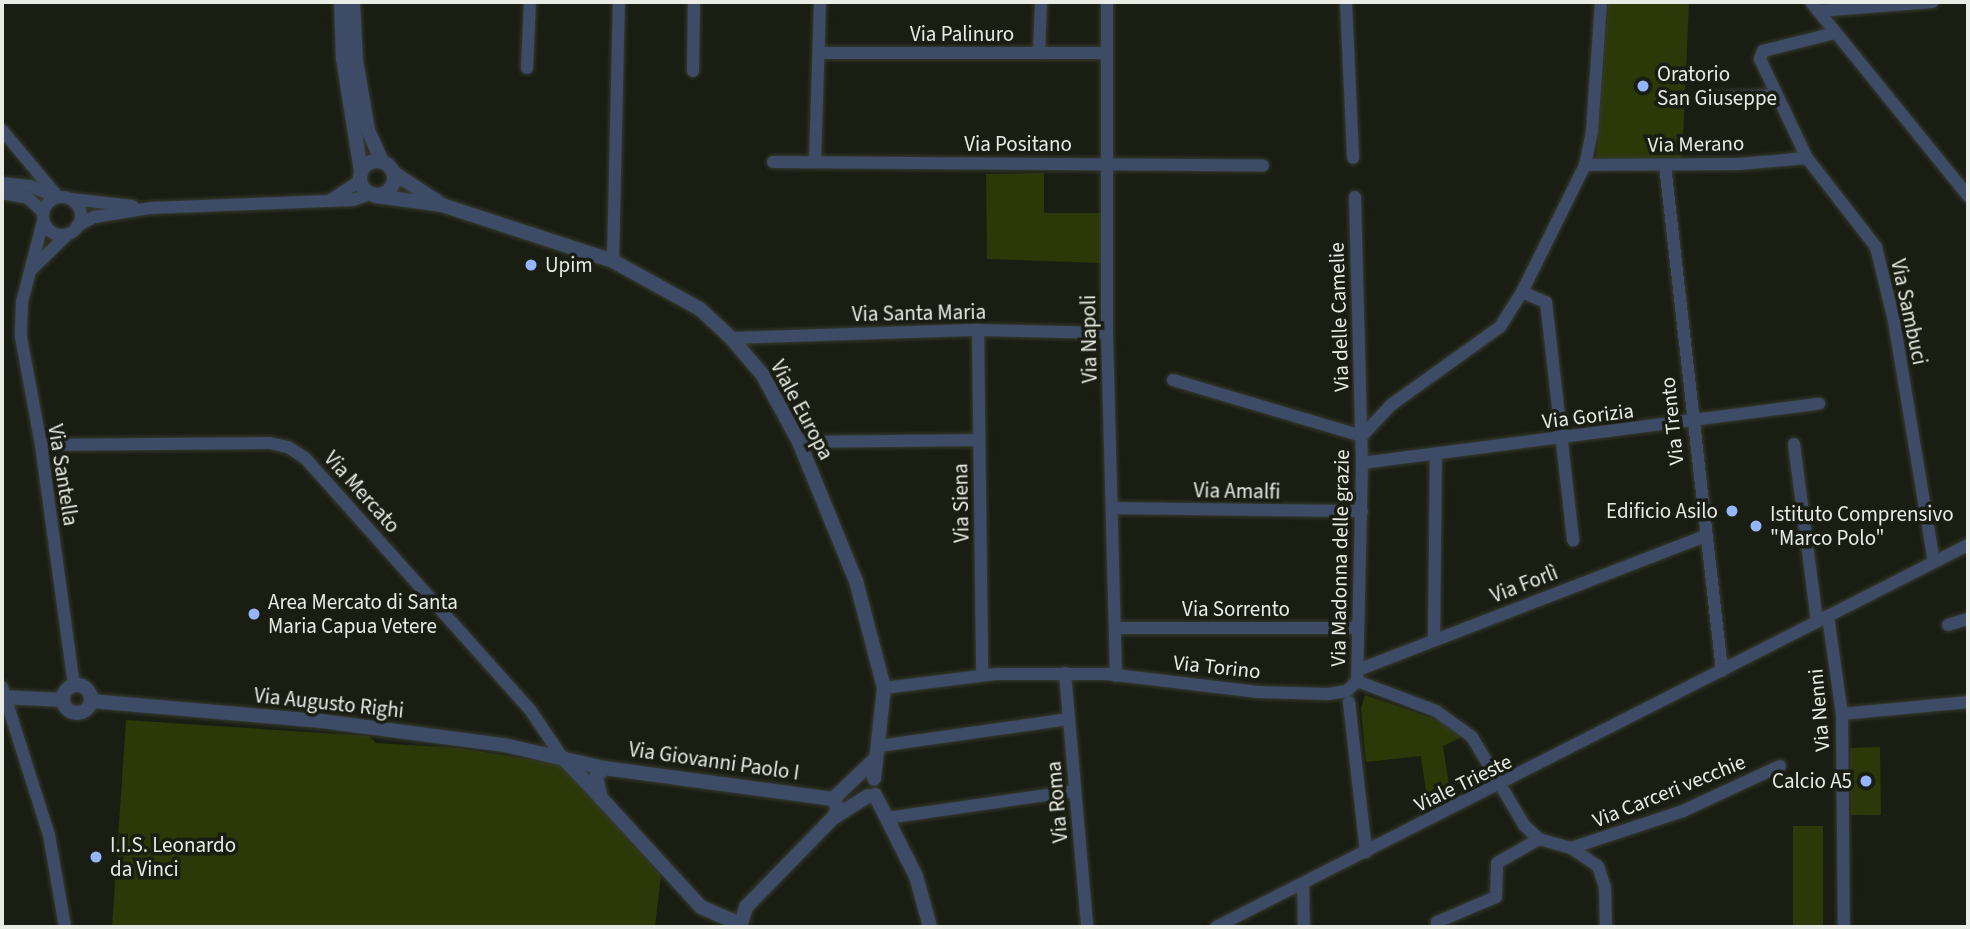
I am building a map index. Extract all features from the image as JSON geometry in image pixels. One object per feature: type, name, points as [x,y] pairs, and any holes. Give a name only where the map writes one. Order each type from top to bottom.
[{"type":"street","points":[[341,2],[343,59],[360,176],[372,195]]},
{"type":"street","points":[[31,270],[73,230],[94,217],[150,208],[329,201],[372,195],[391,189],[394,173],[382,162],[368,130],[356,60],[353,2]]},
{"type":"street","points":[[527,68],[530,2]]},
{"type":"street","points":[[613,261],[619,2]]},
{"type":"street","points":[[693,71],[694,2]]},
{"type":"street","points":[[815,162],[820,2]]},
{"type":"street","points":[[1040,53],[1041,2]]},
{"type":"street","name":"Via Napoli","points":[[1107,2],[1107,333],[1116,676]]},
{"type":"street","points":[[1346,2],[1353,158]]},
{"type":"street","name":"Via Madonna delle grazie","points":[[1357,675],[1362,436],[1391,405],[1500,327],[1522,292],[1585,165],[1592,131],[1601,2]]},
{"type":"street","points":[[1814,6],[1933,2]]},
{"type":"street","points":[[1814,6],[1968,196]]},
{"type":"street","name":"Via Sambuci","points":[[1835,33],[1760,54],[1776,95],[1807,158],[1876,247],[1894,321],[1934,562]]},
{"type":"street","name":"Via Palinuro","points":[[819,53],[1106,53]]},
{"type":"street","points":[[1712,98],[1776,95]]},
{"type":"street","points":[[2,130],[80,214],[73,230]]},
{"type":"street","name":"Via Merano","points":[[1585,165],[1665,165],[1807,158]]},
{"type":"street","points":[[329,201],[360,176],[367,164],[382,162]]},
{"type":"street","name":"Via Positano","points":[[773,162],[1263,164]]},
{"type":"street","name":"Via Trento","points":[[1665,165],[1691,422],[1723,671]]},
{"type":"street","name":"Viale Europa","points":[[394,173],[442,205]]},
{"type":"street","points":[[2,183],[30,186],[64,198],[150,208]]},
{"type":"street","points":[[2,193],[28,198],[43,216],[50,231],[73,230]]},
{"type":"street","name":"Viale Europa","points":[[372,195],[442,205],[613,261],[700,309],[731,338],[762,374],[799,442],[856,581],[884,688],[874,778],[862,786],[872,796]]},
{"type":"street","name":"Via delle Camelie","points":[[1355,197],[1362,436]]},
{"type":"street","points":[[43,216],[64,198]]},
{"type":"street","name":"Via Santella","points":[[43,216],[22,302],[21,337],[41,445],[74,686]]},
{"type":"street","points":[[1522,292],[1546,302],[1573,540]]},
{"type":"street","name":"Via Santa Maria","points":[[731,338],[978,330],[1107,333]]},
{"type":"street","name":"Via Siena","points":[[978,330],[982,676]]},
{"type":"street","points":[[1173,380],[1362,436]]},
{"type":"street","name":"Via Gorizia","points":[[1362,463],[1819,404]]},
{"type":"street","points":[[799,442],[979,440]]},
{"type":"street","name":"Via Mercato","points":[[41,445],[270,443],[288,447],[306,458],[531,711],[562,757]]},
{"type":"street","name":"Via Nenni","points":[[1794,444],[1842,714],[1844,927]]},
{"type":"street","points":[[1434,638],[1436,454]]},
{"type":"street","name":"Via Amalfi","points":[[1112,508],[1362,511]]},
{"type":"street","name":"Via Forlì","points":[[1357,675],[1434,638],[1705,536]]},
{"type":"street","name":"Viale Trieste","points":[[1216,927],[1501,786],[1968,545]]},
{"type":"street","points":[[1948,625],[1968,619]]},
{"type":"street","name":"Via Sorrento","points":[[1115,628],[1358,628]]},
{"type":"street","name":"Via Torino","points":[[884,688],[982,676],[1065,673],[1258,692],[1328,694],[1347,691],[1357,675]]},
{"type":"street","name":"Via Roma","points":[[1065,673],[1087,927]]},
{"type":"street","points":[[1357,675],[1456,722],[1472,737],[1520,819],[1539,839],[1497,863],[1496,897],[1437,922],[1437,927]]},
{"type":"street","points":[[63,700],[74,686],[86,689],[91,701],[87,709],[75,713],[63,700],[3,693],[49,835],[65,927]]},
{"type":"street","name":"Via Augusto Righi","points":[[91,701],[321,721],[562,757],[604,768]]},
{"type":"street","points":[[1349,702],[1366,852]]},
{"type":"street","points":[[1842,714],[1968,702]]},
{"type":"street","points":[[701,907],[740,926],[746,907],[833,818],[838,809],[833,799],[877,753],[1069,719]]},
{"type":"street","points":[[562,757],[719,927]]},
{"type":"street","name":"Via Carceri vecchie","points":[[1571,848],[1683,811],[1780,766]]},
{"type":"street","name":"Via Giovanni Paolo I","points":[[601,798],[596,777],[604,768],[833,799]]},
{"type":"street","points":[[887,818],[1075,791]]},
{"type":"street","points":[[833,818],[872,796],[887,818],[916,876],[930,927]]},
{"type":"street","name":"Via Carceri vecchie","points":[[1539,839],[1571,848],[1587,856],[1603,876],[1606,927]]},
{"type":"street","points":[[1303,884],[1304,927]]},
{"type":"green space","name":"Oratorio San Giuseppe","points":[[1608,2],[1689,2],[1682,162],[1596,159]]},
{"type":"green space","points":[[1044,173],[1044,213],[1102,213],[1101,263],[987,259],[986,174]]},
{"type":"green space","points":[[1365,695],[1438,720],[1462,737],[1443,746],[1451,798],[1428,807],[1421,756],[1366,762],[1361,709]]},
{"type":"green space","points":[[126,720],[369,736],[376,743],[458,748],[564,765],[661,875],[655,927],[112,927]]},
{"type":"green space","name":"Calcio A5","points":[[1880,747],[1881,815],[1851,815],[1850,748]]},
{"type":"green space","points":[[1793,826],[1823,826],[1823,927],[1793,927]]},
{"type":"place","name":"Oratorio San Giuseppe","points":[[1643,86]]},
{"type":"place","name":"Upim","points":[[531,265]]},
{"type":"place","name":"Edificio Asilo","points":[[1732,511]]},
{"type":"place","name":"Istituto Comprensivo \"Marco Polo\"","points":[[1756,526]]},
{"type":"place","name":"Area Mercato di Santa Maria Capua Vetere","points":[[254,614]]},
{"type":"place","name":"Calcio A5","points":[[1866,781]]},
{"type":"place","name":"I.I.S. Leonardo da Vinci","points":[[96,857]]}]
